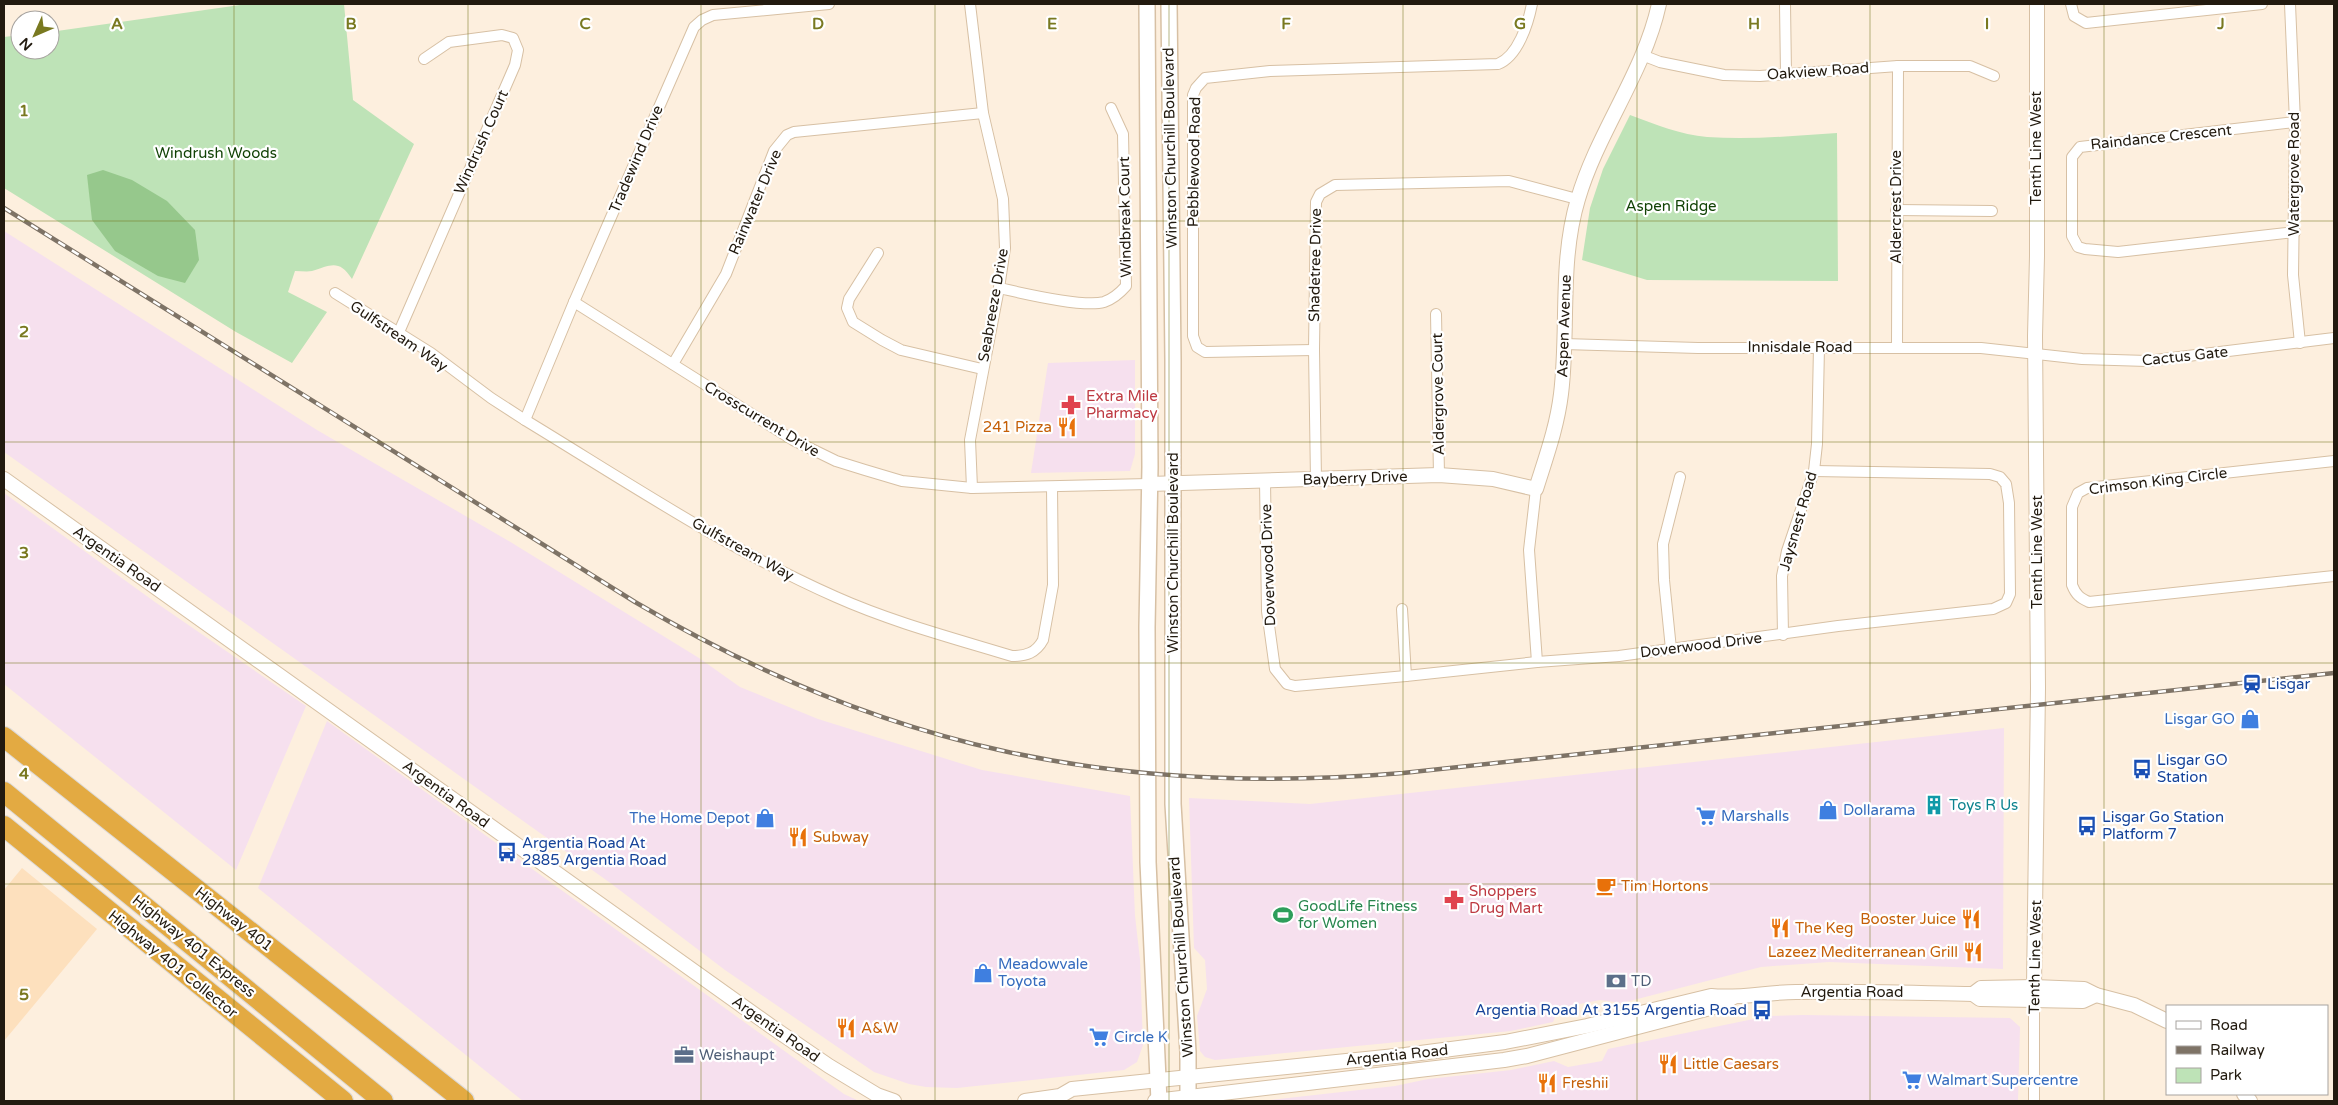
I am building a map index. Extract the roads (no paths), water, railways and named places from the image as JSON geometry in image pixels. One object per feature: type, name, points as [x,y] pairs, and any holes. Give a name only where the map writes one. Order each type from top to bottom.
[{"type":"highway","name":"Highway 401","points":[[4,737],[464,1101]]},
{"type":"highway","name":"Highway 401 Express","points":[[4,792],[383,1101]]},
{"type":"highway","name":"Highway 401 Collector","points":[[4,826],[343,1101]]},
{"type":"main road","name":"Winston Churchill Boulevard","points":[[1147,4],[1148,862],[1159,1101]]},
{"type":"main road","name":"Winston Churchill Boulevard","points":[[1169,4],[1173,484],[1172,804],[1174,859],[1186,1013],[1188,1099]]},
{"type":"street","name":"Tradewind Drive","points":[[525,420],[574,302],[694,27],[702,20],[713,15],[829,4]]},
{"type":"street","name":"Seabreeze Drive","points":[[970,4],[983,113],[1003,199],[1004,248],[999,288],[970,440],[972,488]]},
{"type":"street","name":"Pebblewood Road","points":[[1314,350],[1205,352],[1197,347],[1193,336],[1193,96],[1196,88],[1205,78],[1270,71],[1498,64],[1507,60],[1514,51],[1532,4]]},
{"type":"street","name":"Aspen Avenue","points":[[1538,662],[1529,550],[1536,489],[1556,427],[1561,393],[1567,248],[1578,200],[1642,55],[1659,4]]},
{"type":"street","points":[[1785,4],[1786,74]]},
{"type":"street","name":"Tenth Line West","points":[[2034,1101],[2038,688],[2035,355],[2037,4]]},
{"type":"street","points":[[2071,4],[2074,16],[2086,23],[2262,4]]},
{"type":"street","name":"Watergrove Road","points":[[2290,4],[2295,122],[2293,274],[2300,343]]},
{"type":"street","name":"Windrush Court","points":[[399,332],[515,65],[518,50],[512,38],[502,35],[449,42],[424,58]]},
{"type":"street","name":"Oakview Road","points":[[1642,55],[1660,62],[1724,75],[1786,74],[1898,66],[1970,66],[1994,76]]},
{"type":"street","name":"Aldercrest Drive","points":[[1897,348],[1898,66]]},
{"type":"street","name":"Windbreak Court","points":[[999,288],[1058,300],[1102,302],[1117,296],[1126,286],[1123,134],[1111,108]]},
{"type":"street","name":"Rainwater Drive","points":[[673,364],[726,274],[774,151],[787,135],[794,132],[983,113]]},
{"type":"street","name":"Raindance Crescent","points":[[2295,122],[2086,144],[2080,147],[2072,157],[2072,236],[2078,247],[2118,252],[2295,232]]},
{"type":"street","name":"Shadetree Drive","points":[[1316,480],[1314,350],[1316,202],[1320,194],[1335,185],[1510,181],[1578,200]]},
{"type":"street","points":[[1896,210],[1992,211]]},
{"type":"street","points":[[878,253],[848,299],[847,308],[853,322],[902,350],[982,370]]},
{"type":"street","name":"Gulfstream Way","points":[[335,293],[431,353],[490,398],[718,538],[828,594],[912,626],[1012,656],[1024,656],[1032,652],[1039,648],[1043,640],[1053,585],[1052,487]]},
{"type":"street","name":"Crosscurrent Drive","points":[[574,302],[793,440],[836,461],[902,480],[972,488],[1149,484]]},
{"type":"street","name":"Aldergrove Court","points":[[1436,314],[1439,475]]},
{"type":"street","name":"Cactus Gate","points":[[2035,355],[2147,362],[2334,338]]},
{"type":"street","name":"Innisdale Road","points":[[1564,344],[1698,348],[1818,346],[1981,348],[2035,355]]},
{"type":"street","name":"Jaysnest Road","points":[[1783,635],[1782,576],[1786,550],[1814,471],[1817,444],[1818,346]]},
{"type":"street","name":"Crimson King Circle","points":[[2334,461],[2087,488],[2078,493],[2072,508],[2072,585],[2076,594],[2081,599],[2090,602],[2334,576]]},
{"type":"street","name":"Doverwood Drive","points":[[1265,481],[1267,611],[1275,669],[1287,684],[1295,686],[1619,656],[1838,626],[1999,608],[2006,602],[2010,594],[2008,503],[2006,484],[2000,477],[1990,474],[1814,471]]},
{"type":"street","name":"Bayberry Drive","points":[[1149,484],[1439,475],[1493,479],[1536,489]]},
{"type":"street","points":[[1671,649],[1664,580],[1663,544],[1680,477]]},
{"type":"street","name":"Argentia Road","points":[[4,479],[780,1032],[829,1066],[878,1096],[894,1101]]},
{"type":"street","points":[[1402,609],[1406,676]]},
{"type":"street","name":"Argentia Road","points":[[1025,1101],[1063,1099],[1072,1089],[1405,1055],[1505,1042],[1587,1026],[1712,996],[1732,998],[1769,992],[1973,994],[1980,999],[2034,993],[2083,1000],[2096,995],[2134,1005],[2166,1021]]},
{"type":"street","name":"Argentia Road","points":[[1155,1101],[1188,1099],[1364,1078],[1527,1056],[1714,1007],[1732,998]]},
{"type":"railway","points":[[4,208],[635,602],[727,652],[819,694],[912,727],[1005,751],[1100,768],[1197,777],[1298,779],[1403,773],[2334,673]]},
{"type":"place","name":"Extra Mile Pharmacy","points":[[1071,405]]},
{"type":"place","name":"241 Pizza","points":[[1067,427]]},
{"type":"place","name":"Lisgar","points":[[2252,684]]},
{"type":"place","name":"Lisgar GO","points":[[2250,719]]},
{"type":"place","name":"Lisgar GO Station","points":[[2142,769]]},
{"type":"place","name":"Toys R Us","points":[[1934,805]]},
{"type":"place","name":"Dollarama","points":[[1828,810]]},
{"type":"place","name":"Marshalls","points":[[1706,816]]},
{"type":"place","name":"The Home Depot","points":[[765,818]]},
{"type":"place","name":"Lisgar Go Station Platform 7","points":[[2087,826]]},
{"type":"place","name":"Subway","points":[[798,837]]},
{"type":"place","name":"Argentia Road At 2885 Argentia Road","points":[[507,852]]},
{"type":"place","name":"Tim Hortons","points":[[1606,886]]},
{"type":"place","name":"Shoppers Drug Mart","points":[[1454,900]]},
{"type":"place","name":"GoodLife Fitness for Women","points":[[1283,915]]},
{"type":"place","name":"Booster Juice","points":[[1971,919]]},
{"type":"place","name":"The Keg","points":[[1780,928]]},
{"type":"place","name":"Lazeez Mediterranean Grill","points":[[1973,952]]},
{"type":"place","name":"Meadowvale Toyota","points":[[983,973]]},
{"type":"place","name":"TD","points":[[1616,981]]},
{"type":"place","name":"Argentia Road At 3155 Argentia Road","points":[[1762,1010]]},
{"type":"place","name":"A&W","points":[[846,1028]]},
{"type":"place","name":"Circle K","points":[[1099,1037]]},
{"type":"place","name":"Weishaupt","points":[[684,1055]]},
{"type":"place","name":"Little Caesars","points":[[1668,1064]]},
{"type":"place","name":"Walmart Supercentre","points":[[1912,1080]]},
{"type":"place","name":"Freshii","points":[[1547,1083]]},
{"type":"park label","name":"Windrush Woods","points":[[216,153]]},
{"type":"park label","name":"Aspen Ridge","points":[[1671,206]]}]
